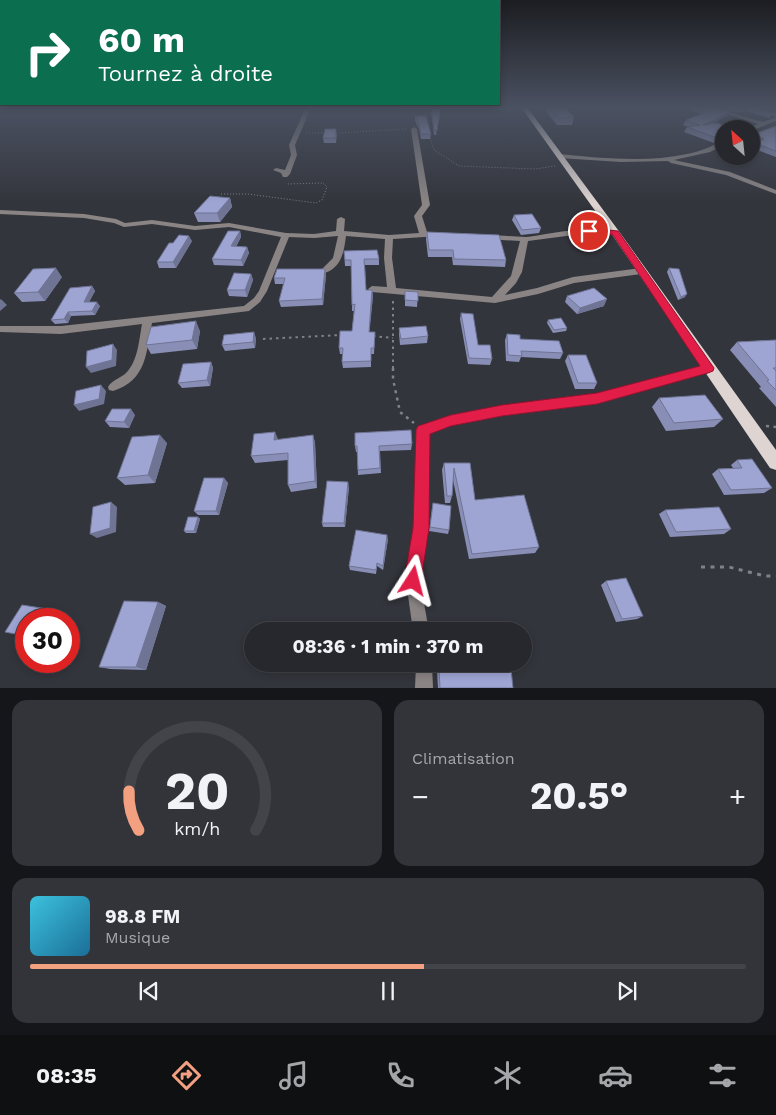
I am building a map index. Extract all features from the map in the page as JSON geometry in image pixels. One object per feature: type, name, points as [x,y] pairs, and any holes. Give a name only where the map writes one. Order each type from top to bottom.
[{"type":"main road","points":[[547,139],[615,232],[776,463]]},
{"type":"street","points":[[285,176],[294,155],[292,147],[294,139]]},
{"type":"street","points":[[416,139],[426,206],[418,216],[424,235]]},
{"type":"street","points":[[559,156],[660,159],[694,156],[715,148]]},
{"type":"street","points":[[660,159],[728,173],[776,192]]},
{"type":"street","points":[[276,170],[284,172],[285,176]]},
{"type":"street","points":[[0,212],[84,216],[116,221],[124,225],[152,222],[196,228],[229,224],[286,235],[314,236],[341,234],[389,237],[447,235]]},
{"type":"street","points":[[325,270],[336,263],[340,256],[341,219]]},
{"type":"street","points":[[476,236],[524,240],[589,231],[615,232]]},
{"type":"street","points":[[0,329],[61,330],[246,309],[258,300],[263,291],[286,235]]},
{"type":"street","points":[[389,237],[388,258],[392,291]]},
{"type":"street","points":[[495,300],[517,277],[520,265],[520,250],[524,240]]},
{"type":"street","points":[[372,289],[495,300],[538,291],[574,280],[641,270]]},
{"type":"street","points":[[113,387],[128,378],[138,367],[148,320]]},
{"type":"street","points":[[420,622],[413,581],[421,528],[423,430],[451,420],[502,411],[597,399],[708,368]]},
{"type":"street","points":[[424,672],[424,688]]},
{"type":"path","points":[[431,139],[434,150],[440,152],[449,161],[459,166],[535,169],[566,165]]},
{"type":"path","points":[[221,194],[248,194],[320,202],[327,187],[323,183],[284,184],[285,176]]},
{"type":"path","points":[[392,291],[393,379],[400,412],[423,430]]},
{"type":"path","points":[[262,339],[345,335]]},
{"type":"path","points":[[374,336],[393,338]]},
{"type":"path","points":[[701,567],[729,567],[765,576],[776,576]]},
{"type":"building","points":[[776,139],[776,151],[760,145],[760,141]]},
{"type":"building","points":[[210,196],[230,198],[217,213],[194,213]]},
{"type":"building","points":[[532,214],[541,228],[522,230],[514,215]]},
{"type":"building","points":[[228,231],[240,231],[231,246],[247,247],[241,260],[212,259]]},
{"type":"building","points":[[427,232],[499,235],[506,260],[454,259],[453,250],[429,250]]},
{"type":"building","points":[[179,235],[189,236],[173,262],[157,262],[169,243],[173,243]]},
{"type":"building","points":[[377,250],[379,259],[364,259],[366,290],[372,290],[369,332],[375,332],[374,348],[371,348],[371,361],[342,362],[343,348],[339,348],[340,331],[352,331],[355,304],[352,305],[351,260],[345,260],[344,251]]},
{"type":"building","points":[[56,268],[38,292],[14,293],[33,269]]},
{"type":"building","points":[[669,268],[679,269],[687,294],[681,297]]},
{"type":"building","points":[[277,269],[325,269],[322,299],[279,301],[285,278],[274,278]]},
{"type":"building","points":[[234,273],[251,274],[245,290],[227,290]]},
{"type":"building","points":[[92,286],[84,302],[97,302],[92,311],[68,312],[64,319],[51,320],[70,288]]},
{"type":"building","points":[[594,288],[607,299],[580,308],[567,296]]},
{"type":"building","points":[[405,291],[418,292],[418,301],[405,300]]},
{"type":"building","points":[[461,313],[473,314],[478,345],[490,345],[492,359],[469,358]]},
{"type":"building","points":[[561,318],[567,328],[554,330],[548,320]]},
{"type":"building","points":[[196,321],[192,340],[146,345],[151,327]]},
{"type":"building","points":[[426,326],[428,336],[401,339],[399,328]]},
{"type":"building","points":[[254,332],[253,342],[222,345],[224,335]]},
{"type":"building","points":[[507,334],[520,335],[520,339],[559,341],[563,353],[521,351],[522,356],[508,355]]},
{"type":"building","points":[[776,340],[776,368],[773,368],[776,371],[776,390],[737,342]]},
{"type":"building","points":[[113,344],[112,360],[86,367],[87,351]]},
{"type":"building","points":[[568,355],[586,355],[597,383],[578,383]]},
{"type":"building","points":[[211,362],[207,380],[178,383],[183,364]]},
{"type":"building","points":[[101,385],[99,399],[74,405],[76,391]]},
{"type":"building","points":[[705,395],[723,419],[674,423],[659,398]]},
{"type":"building","points":[[112,409],[131,409],[124,422],[105,421]]},
{"type":"building","points":[[411,430],[412,444],[379,446],[380,468],[358,470],[355,433]]},
{"type":"building","points":[[275,432],[274,440],[313,435],[315,481],[288,485],[288,453],[251,456],[254,434]]},
{"type":"building","points":[[160,435],[148,475],[117,478],[132,437]]},
{"type":"building","points":[[752,459],[772,488],[731,490],[718,469],[742,468],[737,460]]},
{"type":"building","points":[[444,463],[470,463],[475,500],[524,495],[539,547],[472,554],[454,468],[452,496],[447,496]]},
{"type":"building","points":[[204,478],[224,478],[216,511],[194,511]]},
{"type":"building","points":[[327,481],[348,482],[344,523],[322,523]]},
{"type":"building","points":[[111,502],[110,528],[90,534],[93,507]]},
{"type":"building","points":[[433,503],[451,506],[449,530],[430,527]]},
{"type":"building","points":[[719,507],[731,529],[676,532],[665,510]]},
{"type":"building","points":[[188,517],[198,517],[194,531],[184,531]]},
{"type":"building","points":[[356,530],[387,535],[383,566],[377,563],[376,570],[349,566]]},
{"type":"building","points":[[626,578],[643,616],[622,619],[606,581]]},
{"type":"building","points":[[124,601],[158,602],[136,667],[99,667]]},
{"type":"building","points":[[22,605],[41,608],[20,608]]},
{"type":"building","points":[[15,616],[15,634],[5,632]]},
{"type":"building","points":[[439,672],[511,672],[513,688],[440,688]]},
{"type":"route","points":[[413,581],[421,528],[423,430],[451,420],[502,411],[597,399],[708,368],[615,232],[589,231]]}]
